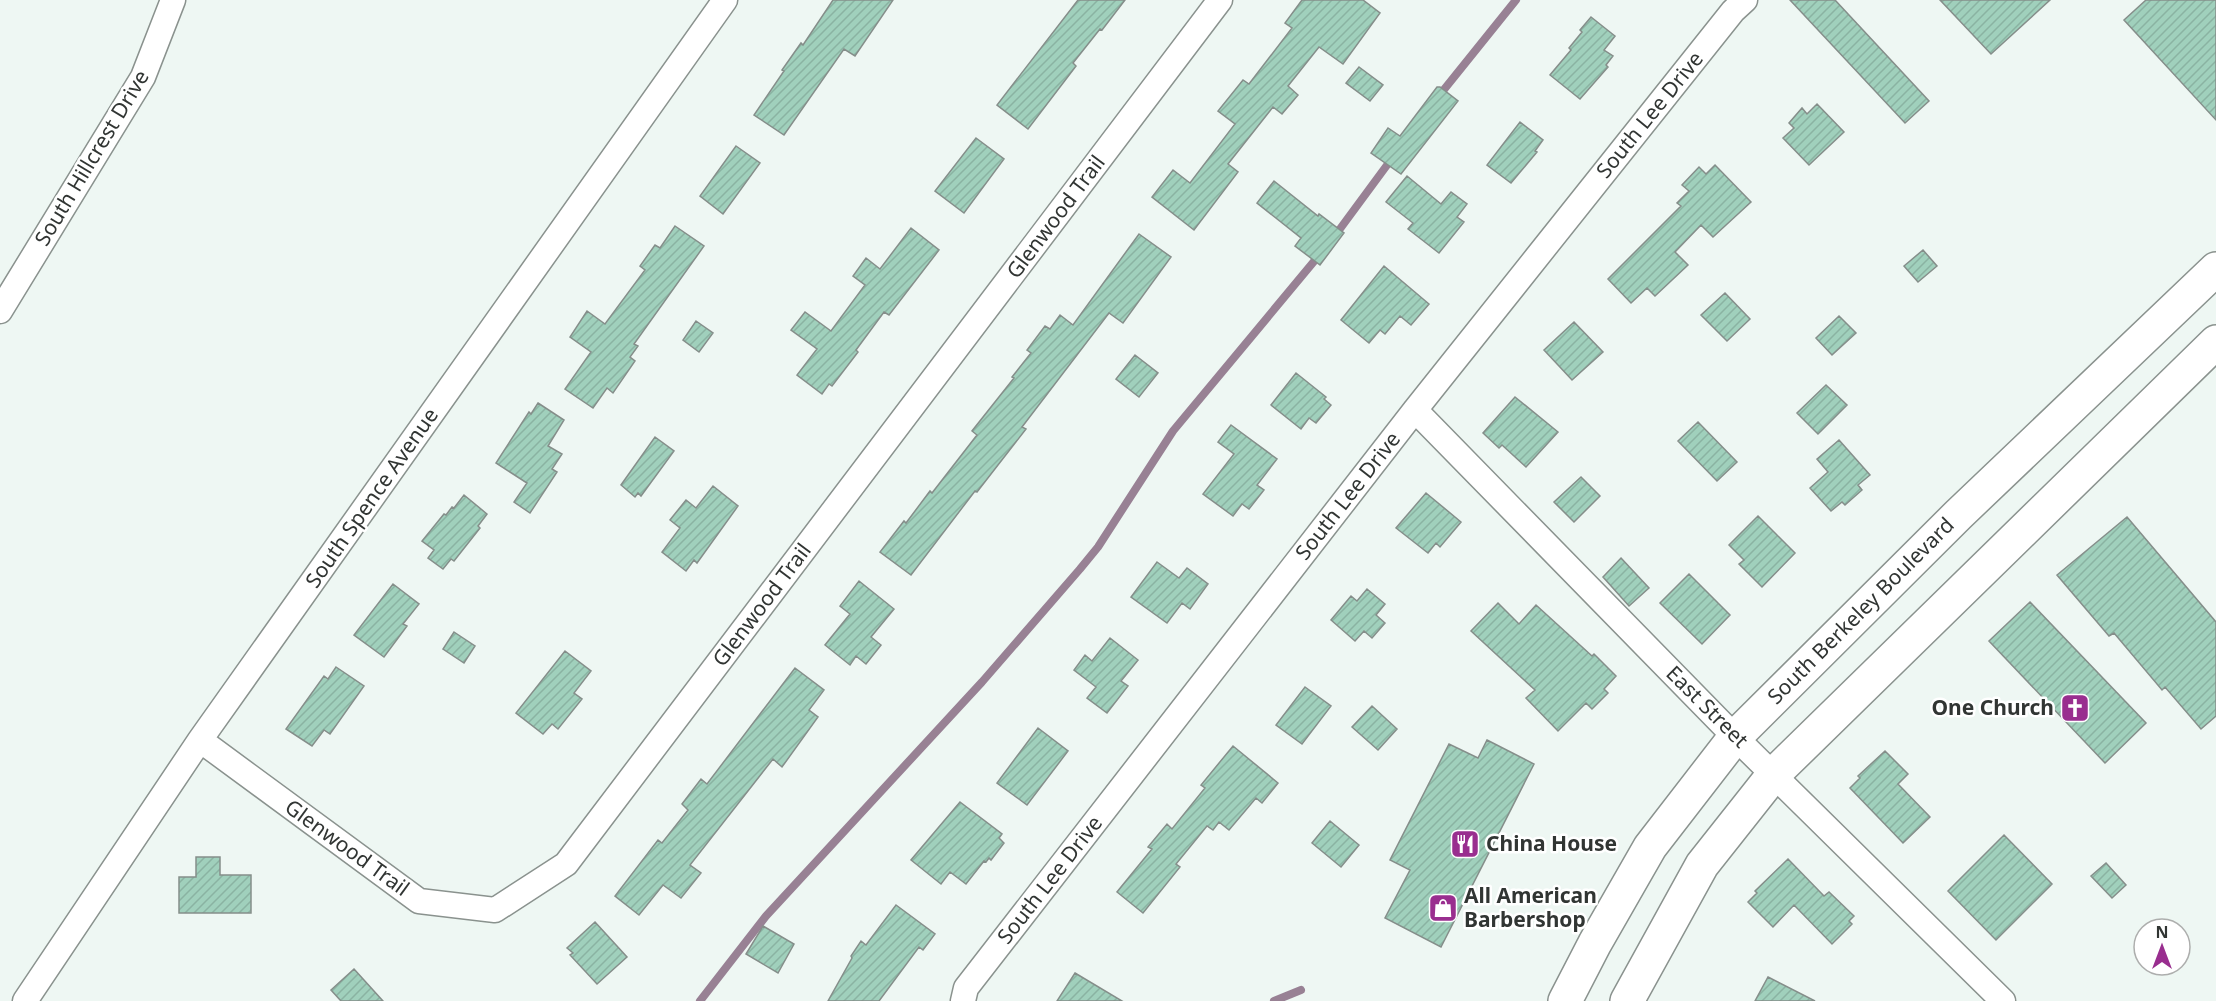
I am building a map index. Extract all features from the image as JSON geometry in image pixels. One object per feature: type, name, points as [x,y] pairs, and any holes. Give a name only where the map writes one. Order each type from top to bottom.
[{"type":"street","name":"South Hillcrest Drive","points":[[0,311],[143,77],[172,0]]},
{"type":"street","name":"South Spence Avenue","points":[[25,1001],[200,740],[725,0]]},
{"type":"street","name":"Glenwood Trail","points":[[200,740],[419,901],[495,910],[566,864],[1220,0]]},
{"type":"street","name":"South Lee Drive","points":[[963,1001],[966,988],[1415,410],[1726,20],[1745,0]]},
{"type":"street","name":"South Berkeley Boulevard","points":[[1565,1001],[1650,847],[1735,737],[1958,515],[2216,269]]},
{"type":"street","points":[[1627,1001],[1702,865],[1774,774],[2216,342]]},
{"type":"street","name":"East Street","points":[[1415,410],[1735,737],[2003,1001]]},
{"type":"building","points":[[833,0],[893,0],[855,56],[844,49],[784,135],[754,115],[784,71],[782,70],[801,43],[803,45]]},
{"type":"building","points":[[1078,0],[1125,0],[1073,63],[1076,66],[1028,129],[997,105]]},
{"type":"building","points":[[1302,0],[1363,0],[1380,13],[1343,64],[1319,47],[1288,86],[1298,95],[1282,114],[1273,107],[1228,164],[1238,172],[1194,230],[1152,197],[1173,170],[1190,183],[1235,124],[1218,111],[1243,80],[1249,84],[1292,28],[1285,23]]},
{"type":"building","points":[[1790,0],[1835,0],[1929,101],[1905,123]]},
{"type":"building","points":[[1940,0],[2050,0],[1991,54]]},
{"type":"building","points":[[2146,0],[2216,0],[2216,120],[2124,20]]},
{"type":"building","points":[[1591,17],[1615,36],[1604,50],[1613,56],[1606,65],[1608,67],[1580,99],[1550,75],[1571,50],[1569,48]]},
{"type":"building","points":[[1359,67],[1383,85],[1370,101],[1346,83]]},
{"type":"building","points":[[1437,87],[1458,101],[1401,174],[1371,153],[1388,128],[1400,136]]},
{"type":"building","points":[[1817,104],[1844,132],[1809,165],[1783,138],[1794,128],[1789,123],[1802,108],[1807,114]]},
{"type":"building","points":[[1520,122],[1543,140],[1535,151],[1537,152],[1511,183],[1487,165]]},
{"type":"building","points":[[976,138],[1004,159],[964,213],[935,191]]},
{"type":"building","points":[[736,146],[760,163],[723,214],[700,196]]},
{"type":"building","points":[[1715,165],[1751,202],[1713,237],[1701,225],[1675,252],[1688,265],[1655,296],[1647,288],[1631,303],[1608,279],[1681,206],[1677,203],[1689,191],[1682,185],[1699,167],[1706,174]]},
{"type":"building","points":[[1407,176],[1441,204],[1451,192],[1467,204],[1457,217],[1464,222],[1439,253],[1408,229],[1413,223],[1386,202]]},
{"type":"building","points":[[1274,181],[1318,216],[1319,214],[1344,233],[1320,265],[1295,246],[1301,238],[1257,203]]},
{"type":"building","points":[[675,226],[704,246],[634,344],[638,346],[630,357],[635,361],[613,393],[607,388],[593,408],[565,389],[591,352],[570,337],[587,311],[605,324],[645,270],[640,266],[655,245],[660,248]]},
{"type":"building","points":[[911,228],[939,250],[889,315],[884,312],[856,350],[858,352],[832,386],[829,384],[822,394],[797,375],[817,349],[791,330],[805,312],[831,331],[865,285],[853,276],[866,258],[880,269]]},
{"type":"building","points":[[1139,234],[1171,257],[1123,323],[1109,313],[1022,427],[1026,429],[911,575],[880,552],[930,491],[932,493],[977,435],[972,431],[1014,378],[1012,377],[1031,353],[1027,350],[1045,326],[1050,329],[1060,315],[1073,325]]},
{"type":"building","points":[[1923,250],[1937,266],[1918,282],[1904,266]]},
{"type":"building","points":[[1384,266],[1429,304],[1411,325],[1400,316],[1385,334],[1380,330],[1369,343],[1341,320]]},
{"type":"building","points":[[1725,293],[1750,319],[1727,341],[1701,315]]},
{"type":"building","points":[[1839,316],[1856,333],[1832,355],[1816,338]]},
{"type":"building","points":[[696,321],[713,333],[699,352],[683,340]]},
{"type":"building","points":[[1574,322],[1603,352],[1572,380],[1544,350]]},
{"type":"building","points":[[1135,355],[1158,373],[1139,397],[1116,379]]},
{"type":"building","points":[[1296,373],[1326,397],[1324,399],[1331,405],[1316,423],[1309,418],[1301,429],[1271,405]]},
{"type":"building","points":[[1826,385],[1847,405],[1818,434],[1797,413]]},
{"type":"building","points":[[1515,397],[1558,432],[1526,467],[1502,445],[1499,448],[1483,433]]},
{"type":"building","points":[[538,403],[564,420],[548,446],[562,454],[552,469],[557,472],[530,513],[514,502],[527,483],[496,463],[529,412],[531,414]]},
{"type":"building","points":[[1698,422],[1737,462],[1717,481],[1678,441]]},
{"type":"building","points":[[1231,425],[1277,459],[1257,485],[1264,490],[1249,509],[1242,504],[1233,516],[1203,494],[1234,454],[1218,442]]},
{"type":"building","points":[[655,437],[674,451],[641,496],[638,493],[635,497],[621,485]]},
{"type":"building","points":[[1839,440],[1870,475],[1858,485],[1862,490],[1845,505],[1842,502],[1831,511],[1810,488],[1828,472],[1817,459]]},
{"type":"building","points":[[1581,477],[1600,496],[1574,522],[1554,502]]},
{"type":"building","points":[[713,486],[738,506],[697,563],[694,560],[686,571],[662,552],[680,528],[670,520],[686,500],[696,508]]},
{"type":"building","points":[[1426,493],[1461,522],[1440,547],[1436,543],[1428,553],[1396,528]]},
{"type":"building","points":[[464,495],[487,514],[478,526],[480,528],[454,561],[451,559],[443,569],[428,558],[434,550],[422,541],[444,514],[446,515],[452,507],[454,508]]},
{"type":"building","points":[[1758,516],[1795,553],[1762,587],[1739,564],[1744,560],[1729,545]]},
{"type":"building","points":[[2127,517],[2216,622],[2216,716],[2201,729],[2165,687],[2162,690],[2114,633],[2109,636],[2057,575]]},
{"type":"building","points":[[1621,558],[1649,588],[1629,606],[1603,577]]},
{"type":"building","points":[[1157,562],[1179,578],[1187,568],[1208,584],[1190,609],[1182,603],[1167,623],[1131,597]]},
{"type":"building","points":[[1689,574],[1730,615],[1702,644],[1660,603]]},
{"type":"building","points":[[859,581],[894,609],[871,637],[881,645],[866,664],[856,656],[850,665],[825,645],[850,614],[840,606]]},
{"type":"building","points":[[393,584],[419,604],[403,624],[407,626],[384,657],[354,635]]},
{"type":"building","points":[[1367,589],[1385,604],[1376,615],[1385,623],[1372,638],[1364,631],[1355,641],[1331,620],[1351,596],[1357,601]]},
{"type":"building","points":[[2030,602],[2146,723],[2105,763],[1989,641]]},
{"type":"building","points":[[1498,603],[1519,624],[1536,605],[1592,656],[1594,654],[1616,676],[1604,689],[1608,693],[1592,709],[1586,703],[1558,731],[1526,698],[1535,690],[1471,631]]},
{"type":"building","points":[[454,632],[475,646],[464,663],[443,649]]},
{"type":"building","points":[[1110,638],[1138,660],[1121,681],[1128,686],[1107,713],[1087,698],[1096,687],[1074,670],[1085,655],[1092,661]]},
{"type":"building","points":[[565,651],[591,671],[574,693],[582,699],[558,729],[552,724],[543,734],[516,713]]},
{"type":"building","points":[[336,667],[364,686],[330,734],[324,730],[312,746],[286,729],[324,676],[328,679]]},
{"type":"building","points":[[795,668],[824,690],[809,710],[818,717],[782,767],[773,759],[690,865],[701,873],[681,898],[663,885],[639,915],[615,896],[658,840],[662,843],[688,810],[682,804],[701,779],[707,784]]},
{"type":"building","points":[[1305,687],[1331,706],[1302,744],[1276,725]]},
{"type":"building","points":[[1372,706],[1397,729],[1378,750],[1352,727]]},
{"type":"building","points":[[1038,728],[1068,751],[1027,805],[997,783]]},
{"type":"building","points":[[1487,740],[1534,764],[1441,947],[1385,918],[1410,870],[1390,860],[1449,744],[1478,758]]},
{"type":"building","points":[[1233,746],[1278,783],[1262,803],[1256,798],[1229,830],[1219,822],[1213,830],[1207,826],[1176,864],[1180,867],[1143,913],[1117,892],[1152,849],[1148,847],[1167,824],[1172,829],[1205,788],[1201,785]]},
{"type":"building","points":[[1885,751],[1908,774],[1898,784],[1930,817],[1903,843],[1850,788],[1860,778],[1858,776]]},
{"type":"building","points":[[960,802],[1002,834],[999,838],[1004,843],[991,860],[989,858],[986,862],[984,861],[966,884],[950,872],[941,884],[911,860]]},
{"type":"building","points":[[1330,821],[1359,845],[1341,867],[1312,843]]},
{"type":"building","points":[[2004,835],[2052,884],[1996,940],[1948,891]]},
{"type":"building","points":[[196,857],[220,857],[220,875],[251,875],[251,913],[179,913],[179,877],[196,877]]},
{"type":"building","points":[[1788,859],[1824,896],[1829,892],[1854,916],[1849,921],[1852,924],[1832,944],[1794,905],[1773,927],[1748,902],[1757,893],[1755,891]]},
{"type":"building","points":[[2106,863],[2126,885],[2112,898],[2091,876]]},
{"type":"building","points":[[896,905],[935,934],[923,950],[919,947],[879,1001],[828,1001],[861,941],[866,945]]},
{"type":"building","points":[[595,922],[627,957],[597,984],[570,955],[573,953],[567,948]]},
{"type":"building","points":[[763,926],[794,944],[778,973],[746,954]]},
{"type":"building","points":[[354,969],[383,1001],[341,1001],[331,990]]},
{"type":"building","points":[[1075,973],[1122,1001],[1057,1001]]},
{"type":"building","points":[[1768,977],[1815,1001],[1755,1001]]},
{"type":"waterway","points":[[1438,97],[1516,0]]},
{"type":"waterway","points":[[1334,237],[1393,157]]},
{"type":"waterway","points":[[700,1001],[766,916],[982,682],[1080,569],[1098,547],[1173,431],[1321,253]]},
{"type":"waterway","points":[[1274,1001],[1301,990]]},
{"type":"place","name":"One Church","points":[[2075,708]]},
{"type":"place","name":"China House","points":[[1465,844]]},
{"type":"place","name":"All American Barbershop","points":[[1443,908]]}]
